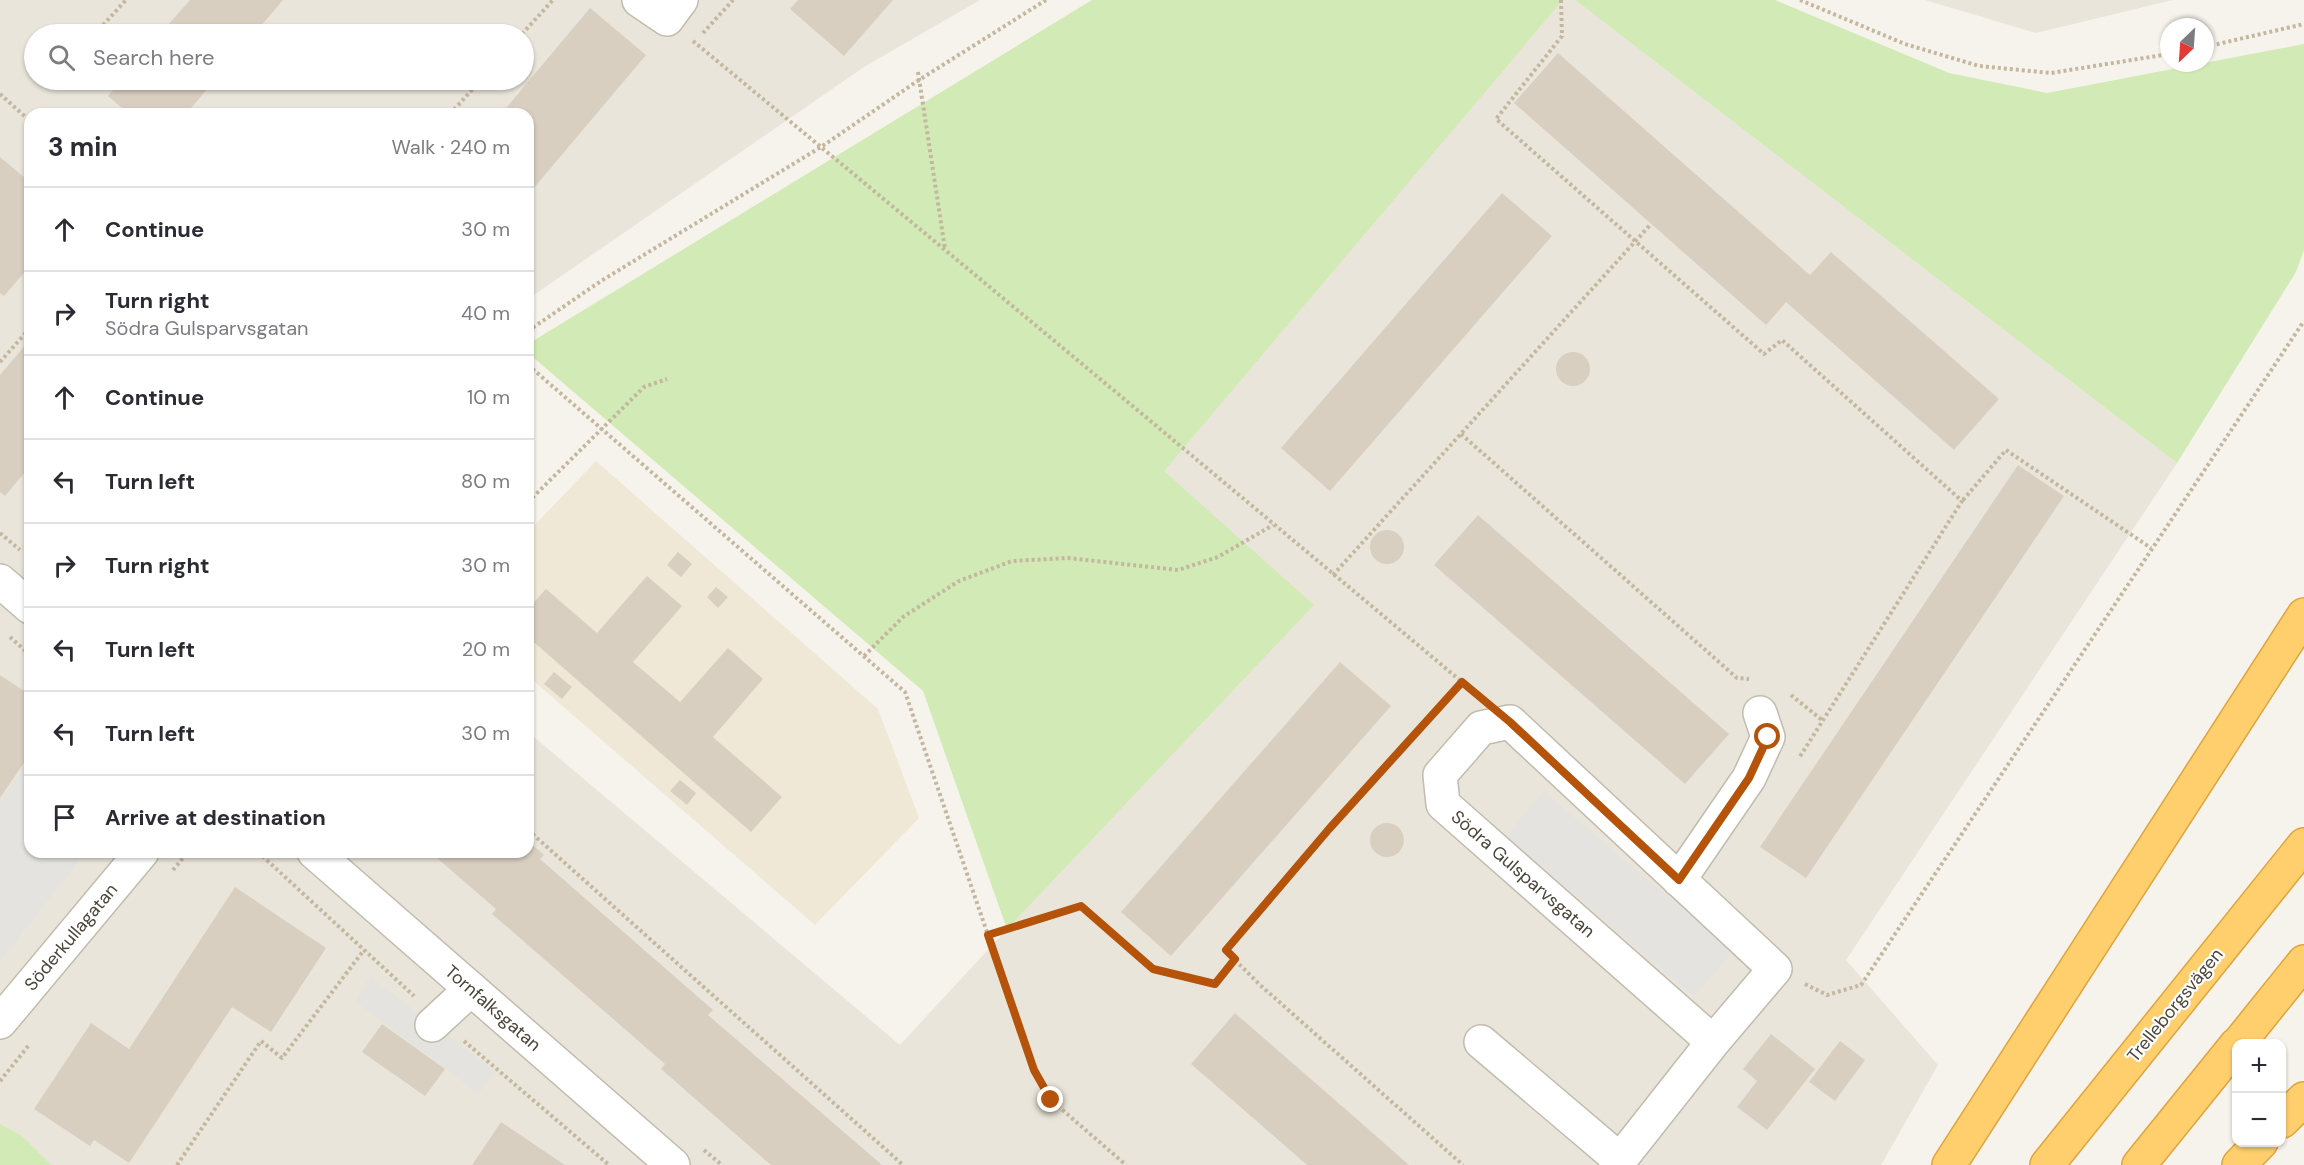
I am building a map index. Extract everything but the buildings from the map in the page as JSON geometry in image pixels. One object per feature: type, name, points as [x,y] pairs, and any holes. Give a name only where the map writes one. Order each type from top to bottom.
[{"type":"highway","points":[[1949,1165],[2304,615]]},
{"type":"highway","name":"Trelleborgsvägen","points":[[2046,1165],[2304,845]]},
{"type":"highway","points":[[2241,1039],[2304,962]]},
{"type":"highway","points":[[2139,1165],[2232,1050]]},
{"type":"highway","points":[[2286,1117],[2304,1098]]},
{"type":"highway","points":[[2239,1165],[2257,1147]]},
{"type":"street","points":[[639,0],[674,10]]},
{"type":"street","points":[[0,581],[24,602]]},
{"type":"street","points":[[1679,880],[1749,778],[1768,737],[1760,713]]},
{"type":"street","points":[[1480,1042],[1618,1162],[1713,1042],[1775,969],[1510,722]]},
{"type":"street","name":"Södra Gulsparvsgatan","points":[[1510,722],[1481,728],[1440,776],[1443,804],[1713,1042]]},
{"type":"street","name":"Söderkullagatan","points":[[0,1022],[137,858]]},
{"type":"street","name":"Tornfalksgatan","points":[[321,858],[673,1165]]},
{"type":"street","points":[[432,1025],[471,989]]},
{"type":"path","points":[[104,24],[126,0]]},
{"type":"path","points":[[531,24],[553,0]]},
{"type":"path","points":[[694,42],[733,0]]},
{"type":"path","points":[[534,327],[601,281],[821,147],[919,80],[1046,0]]},
{"type":"path","points":[[1561,0],[1562,36],[1496,119],[1764,354],[1782,340],[1962,501]]},
{"type":"path","points":[[1800,0],[1905,45],[1979,66],[2051,73],[2160,55]]},
{"type":"path","points":[[674,10],[694,42],[1169,435],[1273,525],[1510,722]]},
{"type":"path","points":[[2214,45],[2304,24]]},
{"type":"path","points":[[918,72],[945,250]]},
{"type":"path","points":[[455,108],[472,90]]},
{"type":"path","points":[[0,94],[24,116]]},
{"type":"path","points":[[1333,575],[1651,224]]},
{"type":"path","points":[[1775,969],[1827,995],[1861,985],[2304,321]]},
{"type":"path","points":[[0,362],[24,335]]},
{"type":"path","points":[[534,370],[905,692],[1034,1070],[1051,1100],[1126,1165]]},
{"type":"path","points":[[534,496],[644,387],[667,380]]},
{"type":"path","points":[[1461,434],[1737,678],[1757,680]]},
{"type":"path","points":[[1798,760],[1962,501],[2006,450],[2151,548]]},
{"type":"path","points":[[864,656],[903,617],[959,581],[1012,561],[1068,558],[1178,570],[1218,557],[1273,525]]},
{"type":"path","points":[[0,533],[22,553]]},
{"type":"path","points":[[8,635],[24,650]]},
{"type":"path","points":[[1462,682],[1329,829],[1226,950],[1383,1096],[1463,1165]]},
{"type":"path","points":[[1784,689],[1822,721]]},
{"type":"path","points":[[534,835],[903,1165]]},
{"type":"path","points":[[988,935],[1081,906],[1153,969],[1215,984],[1235,959]]},
{"type":"path","points":[[177,1165],[261,1041],[282,1058],[364,950]]},
{"type":"shaded area","points":[[0,0],[980,0],[864,67],[534,295],[534,108],[24,108],[24,858],[534,858],[534,737],[900,1045],[1307,604],[1159,473],[1563,0],[1575,0],[2177,463],[1846,960],[1938,1065],[1881,1165],[0,1165]]},
{"type":"shaded area","points":[[1925,0],[2173,0],[2036,33]]},
{"type":"shaded area","points":[[596,461],[878,709],[919,818],[815,925],[534,681],[534,526]]},
{"type":"shaded area","points":[[24,769],[24,858],[81,858],[0,961],[0,799]]},
{"type":"shaded area","points":[[1544,791],[1732,952],[1694,997],[1506,836]]},
{"type":"shaded area","points":[[370,977],[496,1072],[478,1093],[355,1001]]},
{"type":"green space","points":[[1092,0],[1563,0],[1164,471],[1314,605],[1007,929],[923,691],[534,358],[534,340]]},
{"type":"green space","points":[[1575,0],[1775,0],[1949,73],[2047,93],[2160,71],[2214,72],[2214,61],[2304,44],[2304,250],[2296,272],[2177,463]]},
{"type":"green space","points":[[0,1124],[22,1136],[51,1165],[0,1165]]},
{"type":"route","points":[[1051,1100],[1034,1070],[988,935],[1081,906],[1153,969],[1215,984],[1235,959],[1226,950],[1329,829],[1462,682],[1510,722],[1679,880],[1749,778],[1768,737]]}]
